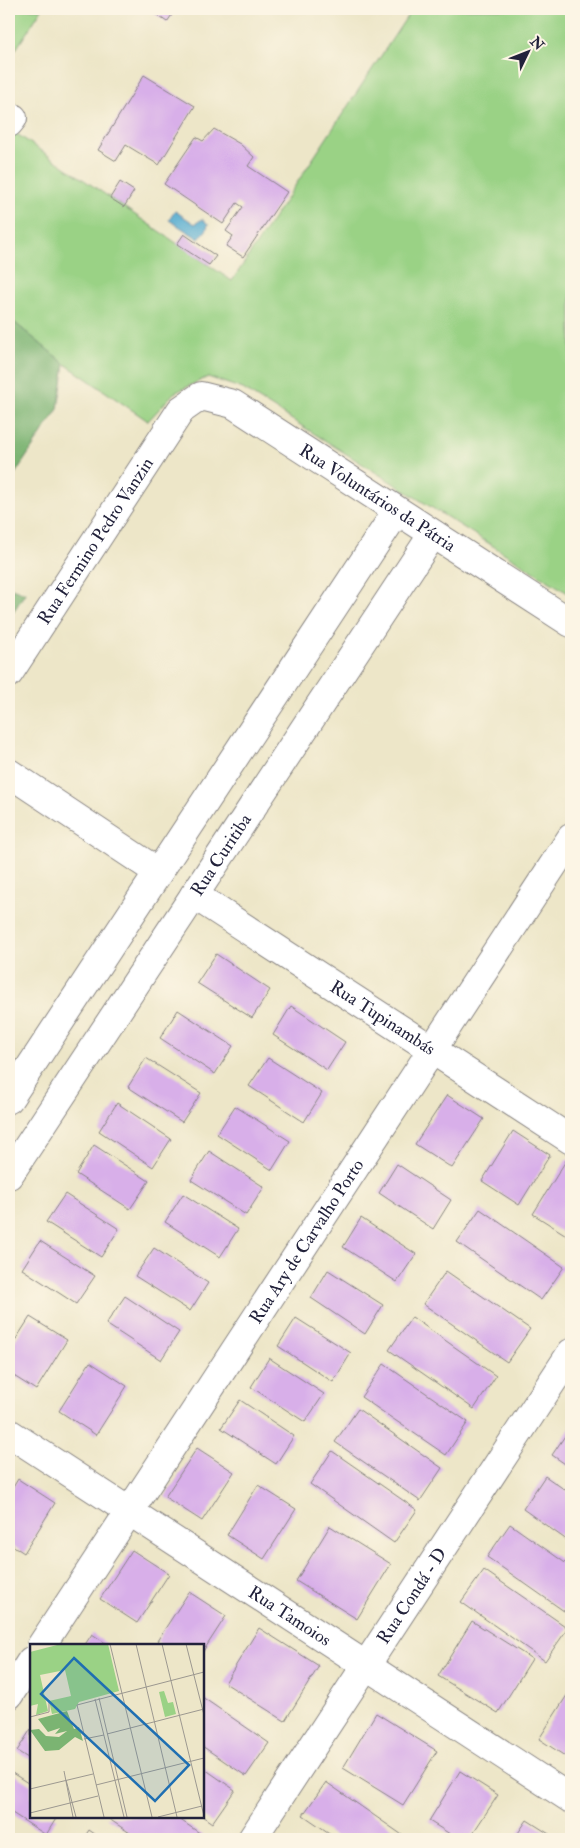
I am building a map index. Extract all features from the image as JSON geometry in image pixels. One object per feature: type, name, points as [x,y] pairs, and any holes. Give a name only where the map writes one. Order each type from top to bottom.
[{"type":"street","name":"Rua Voluntários da Pátria","points":[[181,410],[201,396],[233,404],[571,623]]},
{"type":"street","name":"Rua Fermino Pedro Vanzin","points":[[9,673],[181,410]]},
{"type":"street","points":[[9,1098],[396,511]]},
{"type":"street","name":"Rua Curitiba","points":[[9,1175],[432,534]]},
{"type":"street","points":[[9,773],[158,872]]},
{"type":"street","name":"Rua Ary de Carvalho Porto","points":[[42,1644],[571,838]]},
{"type":"street","name":"Rua Tupinambás","points":[[194,895],[571,1140]]},
{"type":"street","name":"Rua Condá - D","points":[[252,1839],[571,1353]]},
{"type":"street","name":"Rua Tamoios","points":[[9,1433],[571,1799]]},
{"type":"street","points":[[9,1695],[30,1662]]},
{"type":"green space","points":[[9,9],[42,9],[9,60]]},
{"type":"green space","points":[[412,9],[571,9],[571,595],[243,389],[208,377],[174,393],[148,421],[65,364],[9,318],[9,134],[11,130],[232,281]]},
{"type":"green space","points":[[9,318],[65,364],[58,409],[9,483]]},
{"type":"green space","points":[[9,587],[25,593],[9,619]]},
{"type":"water","points":[[175,211],[195,224],[202,219],[208,224],[207,229],[199,239],[169,220]]},
{"type":"building","points":[[148,9],[176,9],[167,22]]},
{"type":"building","points":[[144,75],[195,106],[159,165],[126,145],[116,161],[98,150]]},
{"type":"building","points":[[214,129],[240,144],[254,157],[248,166],[287,192],[243,257],[226,246],[233,236],[226,231],[243,207],[237,203],[223,224],[164,184],[196,137],[203,141]]},
{"type":"building","points":[[120,182],[134,191],[124,207],[110,198]]},
{"type":"building","points":[[184,234],[216,256],[209,265],[177,244]]},
{"type":"building","points":[[216,954],[270,990],[252,1018],[197,983]]},
{"type":"building","points":[[291,1006],[345,1042],[327,1070],[273,1035]]},
{"type":"building","points":[[178,1010],[233,1046],[215,1074],[160,1038]]},
{"type":"building","points":[[146,1058],[201,1093],[182,1122],[128,1087]]},
{"type":"building","points":[[268,1058],[322,1093],[304,1122],[249,1086]]},
{"type":"building","points":[[447,1095],[484,1119],[452,1168],[415,1144]]},
{"type":"building","points":[[117,1103],[171,1139],[153,1167],[99,1131]]},
{"type":"building","points":[[235,1106],[290,1141],[272,1170],[217,1134]]},
{"type":"building","points":[[513,1131],[550,1155],[519,1205],[482,1181]]},
{"type":"building","points":[[94,1145],[149,1181],[130,1209],[76,1174]]},
{"type":"building","points":[[209,1151],[264,1187],[246,1215],[191,1180]]},
{"type":"building","points":[[567,1159],[571,1162],[571,1238],[533,1214]]},
{"type":"building","points":[[397,1164],[451,1200],[433,1229],[379,1193]]},
{"type":"building","points":[[65,1194],[119,1229],[101,1257],[46,1222]]},
{"type":"building","points":[[183,1194],[238,1229],[220,1257],[165,1222]]},
{"type":"building","points":[[480,1209],[564,1267],[541,1300],[457,1242]]},
{"type":"building","points":[[361,1218],[416,1254],[397,1282],[343,1247]]},
{"type":"building","points":[[40,1241],[95,1276],[76,1304],[22,1269]]},
{"type":"building","points":[[154,1248],[208,1283],[190,1311],[135,1276]]},
{"type":"building","points":[[328,1270],[383,1305],[365,1334],[311,1298]]},
{"type":"building","points":[[446,1271],[530,1329],[507,1362],[423,1304]]},
{"type":"building","points":[[125,1296],[179,1332],[161,1360],[106,1324]]},
{"type":"building","points":[[30,1317],[67,1340],[36,1390],[9,1373],[9,1350]]},
{"type":"building","points":[[412,1317],[496,1376],[474,1409],[389,1350]]},
{"type":"building","points":[[296,1318],[351,1353],[333,1382],[278,1346]]},
{"type":"building","points":[[269,1358],[324,1394],[305,1422],[251,1387]]},
{"type":"building","points":[[90,1362],[127,1386],[96,1435],[59,1411]]},
{"type":"building","points":[[384,1364],[468,1422],[446,1455],[361,1397]]},
{"type":"building","points":[[240,1400],[294,1436],[276,1464],[221,1428]]},
{"type":"building","points":[[358,1409],[442,1468],[420,1501],[335,1442]]},
{"type":"building","points":[[571,1427],[571,1468],[552,1455]]},
{"type":"building","points":[[197,1448],[234,1472],[202,1521],[165,1497]]},
{"type":"building","points":[[332,1451],[417,1510],[394,1543],[310,1484]]},
{"type":"building","points":[[545,1476],[571,1494],[571,1543],[523,1509]]},
{"type":"building","points":[[18,1479],[55,1503],[24,1553],[9,1543],[9,1494]]},
{"type":"building","points":[[258,1485],[296,1509],[264,1559],[227,1535]]},
{"type":"building","points":[[510,1524],[571,1567],[571,1616],[487,1557]]},
{"type":"building","points":[[330,1526],[391,1564],[357,1619],[296,1581]]},
{"type":"building","points":[[132,1550],[169,1574],[137,1623],[100,1599]]},
{"type":"building","points":[[484,1570],[568,1628],[545,1661],[461,1602]]},
{"type":"building","points":[[189,1592],[226,1616],[204,1650],[204,1644],[161,1644],[157,1641]]},
{"type":"building","points":[[472,1621],[532,1659],[498,1713],[438,1676]]},
{"type":"building","points":[[259,1628],[319,1666],[285,1721],[225,1683]]},
{"type":"building","points":[[92,1634],[107,1644],[85,1644]]},
{"type":"building","points":[[571,1689],[571,1760],[539,1739]]},
{"type":"building","points":[[204,1698],[269,1743],[246,1776],[204,1747]]},
{"type":"building","points":[[376,1713],[437,1751],[403,1805],[343,1768]]},
{"type":"building","points":[[30,1731],[30,1759],[17,1751]]},
{"type":"building","points":[[204,1768],[235,1790],[212,1823],[204,1817]]},
{"type":"building","points":[[9,1771],[30,1784],[30,1818],[56,1818],[46,1835],[9,1811]]},
{"type":"building","points":[[460,1771],[498,1795],[469,1839],[458,1839],[429,1821]]},
{"type":"building","points":[[326,1782],[408,1839],[338,1839],[303,1815]]},
{"type":"building","points":[[108,1818],[177,1818],[204,1836],[202,1839],[139,1839]]},
{"type":"building","points":[[527,1820],[557,1839],[514,1839]]},
{"type":"building","points":[[89,1830],[102,1839],[83,1839]]}]
